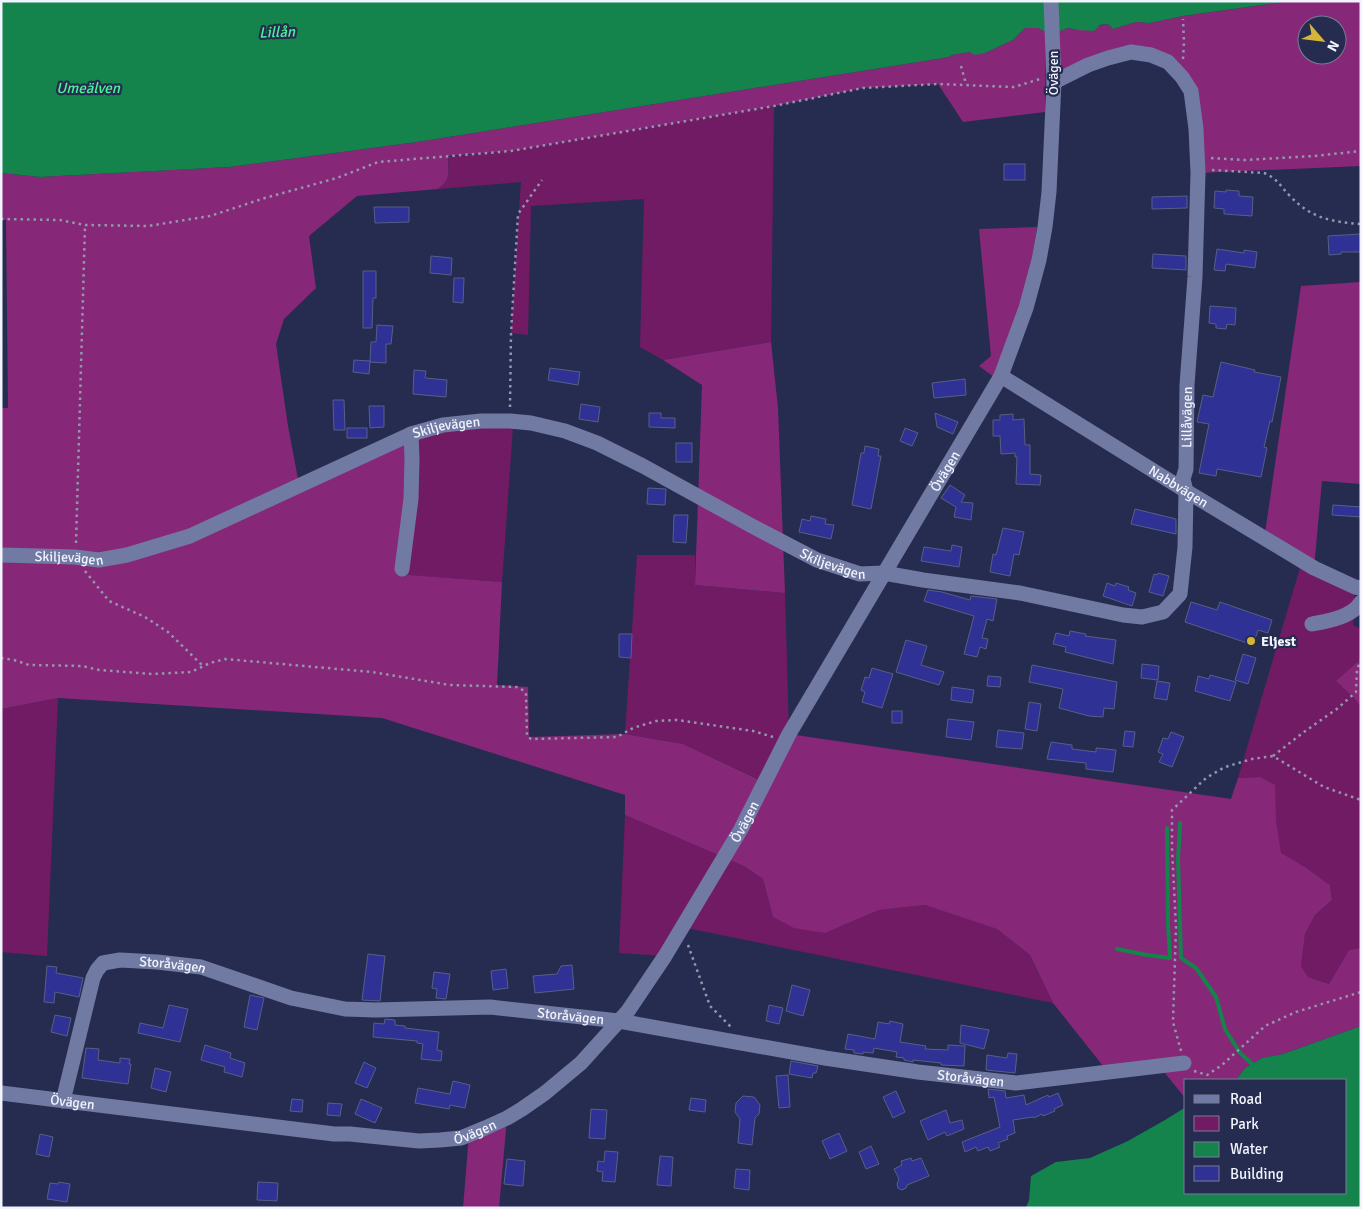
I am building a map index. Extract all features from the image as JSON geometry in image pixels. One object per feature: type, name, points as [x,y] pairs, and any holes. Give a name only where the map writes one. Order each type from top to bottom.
[{"type":"street","name":"Övägen","points":[[1,1093],[334,1134],[420,1141],[461,1138],[507,1118],[545,1094],[580,1063],[628,1011],[665,956],[741,828],[785,742],[1001,376],[1026,308],[1039,260],[1050,192],[1054,74],[1051,1]]},
{"type":"street","name":"Lillåvägen","points":[[884,573],[1020,593],[1142,618],[1163,612],[1180,594],[1185,546],[1186,491],[1183,479],[1186,469],[1187,385],[1196,277],[1197,163],[1196,129],[1191,91],[1182,77],[1168,62],[1151,55],[1131,52],[1054,74]]},
{"type":"street","name":"Nabbvägen","points":[[1001,376],[1314,568],[1361,588]]},
{"type":"street","name":"Skiljevägen","points":[[1,555],[99,560],[127,555],[190,536],[411,434],[443,425],[481,421],[510,421],[565,431],[597,443],[818,560],[860,574],[884,573]]},
{"type":"street","points":[[402,569],[410,499],[411,434]]},
{"type":"street","points":[[1312,624],[1335,620],[1358,608],[1361,602]]},
{"type":"street","name":"Storåvägen","points":[[62,1101],[93,978],[103,963],[120,960],[201,967],[291,998],[345,1009],[490,1007],[619,1021],[825,1058],[918,1072],[1016,1083],[1184,1063]]},
{"type":"path","points":[[1176,71],[1182,62],[1184,42],[1183,19]]},
{"type":"path","points":[[961,66],[966,84]]},
{"type":"path","points":[[1,219],[60,220],[84,225],[148,226],[210,216],[337,178],[378,162],[511,151],[774,106],[863,88],[938,84],[1014,87],[1054,74]]},
{"type":"path","points":[[1197,163],[1314,156],[1361,151]]},
{"type":"path","points":[[1197,163],[1264,173],[1277,180],[1294,200],[1311,213],[1326,220],[1361,224]]},
{"type":"path","points":[[510,421],[511,333],[518,214],[542,180]]},
{"type":"path","points":[[84,225],[75,558],[109,601],[145,617],[168,632],[202,666]]},
{"type":"path","points":[[1,658],[29,665],[82,666],[99,670],[153,674],[191,672],[202,666],[225,659],[372,672],[450,684],[516,687],[526,692],[527,736],[531,739],[617,737],[633,728],[656,721],[677,720],[753,731],[785,742]]},
{"type":"path","points":[[1361,660],[1356,692],[1338,708],[1274,756],[1252,758],[1225,767],[1206,778],[1172,810],[1176,928],[1173,1022],[1184,1063],[1192,1071],[1207,1075],[1222,1065],[1265,1026],[1296,1012],[1361,992]]},
{"type":"path","points":[[1274,756],[1324,787],[1361,800]]},
{"type":"path","points":[[682,927],[710,1006],[748,1044]]},
{"type":"green space","points":[[774,106],[771,342],[663,360],[640,347],[644,199],[531,206],[528,335],[511,333],[521,182],[438,189],[447,178],[448,157],[511,151]]},
{"type":"green space","points":[[481,426],[513,427],[502,582],[405,575],[418,438]]},
{"type":"green space","points":[[637,555],[695,555],[695,585],[785,593],[789,734],[765,782],[683,744],[625,734]]},
{"type":"green space","points":[[1302,561],[1355,587],[1353,625],[1361,629],[1361,660],[1336,681],[1361,707],[1361,948],[1349,950],[1329,984],[1308,977],[1301,966],[1305,934],[1315,915],[1332,900],[1330,885],[1305,867],[1280,853],[1276,820],[1260,777],[1238,778]]},
{"type":"green space","points":[[58,698],[47,956],[1,952],[1,709]]},
{"type":"green space","points":[[625,815],[744,866],[763,879],[773,917],[825,933],[879,910],[925,905],[997,929],[1030,955],[1053,1003],[682,927],[665,956],[619,953]]},
{"type":"shaded area","points":[[1289,1],[1361,1],[1361,166],[1198,173],[1182,77],[1131,52],[1054,82],[1058,32],[1068,28],[1078,30],[1108,24],[1113,29],[1136,22],[1150,23],[1183,16]]},
{"type":"shaded area","points":[[1025,28],[1038,28],[1046,32],[1045,112],[963,122],[938,84],[863,88],[774,106],[511,151],[448,156],[449,171],[447,178],[438,189],[357,196],[309,236],[316,288],[284,319],[276,344],[298,479],[408,442],[407,498],[396,574],[502,582],[497,685],[528,687],[529,737],[625,734],[683,744],[764,782],[789,734],[1231,799],[1238,778],[1260,777],[1275,785],[1276,820],[1281,853],[1330,885],[1332,900],[1315,915],[1305,934],[1301,966],[1308,977],[1329,984],[1349,950],[1361,948],[1361,1026],[1283,1054],[1262,1058],[1245,1068],[1237,1079],[1184,1079],[1184,1097],[1164,1072],[1111,1076],[1053,1003],[1030,955],[997,929],[925,905],[879,910],[825,933],[794,928],[773,917],[763,879],[744,866],[625,815],[625,795],[382,718],[58,698],[1,709],[1,408],[8,408],[6,220],[1,219],[1,173],[40,177],[229,167],[417,142],[937,59],[970,52],[985,53],[1013,40]]},
{"type":"shaded area","points":[[1037,227],[1032,258],[1019,308],[994,377],[979,366],[991,356],[979,229]]},
{"type":"shaded area","points":[[1361,282],[1361,484],[1322,481],[1314,568],[1264,540],[1301,286]]},
{"type":"shaded area","points":[[771,342],[778,408],[785,593],[695,585],[702,385],[663,360]]},
{"type":"shaded area","points":[[1361,660],[1361,707],[1336,681]]},
{"type":"shaded area","points":[[507,1118],[499,1208],[463,1208],[469,1134]]},
{"type":"water","name":"Umeälven","points":[[1,1],[1289,1],[1183,16],[1150,23],[1136,22],[1113,29],[1108,24],[1100,25],[1094,31],[1068,28],[1058,32],[1046,32],[1038,28],[1025,28],[1013,40],[985,53],[975,55],[970,52],[937,59],[417,142],[229,167],[40,177],[1,173]]},
{"type":"water","points":[[1361,1026],[1361,1208],[1026,1208],[1029,1200],[1031,1176],[1056,1162],[1090,1158],[1128,1141],[1184,1108],[1184,1194],[1347,1194],[1347,1079],[1237,1079],[1245,1068],[1262,1058],[1283,1054]]},
{"type":"building","points":[[1004,164],[1025,164],[1025,180],[1004,180]]},
{"type":"building","points":[[1226,190],[1239,191],[1239,196],[1253,197],[1252,216],[1224,214],[1224,209],[1214,208],[1215,191],[1226,192]]},
{"type":"building","points":[[1187,196],[1187,208],[1152,209],[1152,197]]},
{"type":"building","points":[[374,207],[409,207],[409,222],[375,223]]},
{"type":"building","points":[[1361,234],[1361,252],[1341,252],[1341,254],[1329,255],[1328,236]]},
{"type":"building","points":[[1217,249],[1244,253],[1244,250],[1257,252],[1255,268],[1226,264],[1225,271],[1214,270]]},
{"type":"building","points":[[1153,254],[1186,256],[1186,270],[1152,268]]},
{"type":"building","points":[[431,256],[452,258],[451,275],[430,273]]},
{"type":"building","points":[[363,271],[376,271],[376,298],[373,298],[372,328],[363,328]]},
{"type":"building","points":[[454,278],[464,278],[463,303],[453,302]]},
{"type":"building","points":[[1210,306],[1236,308],[1235,325],[1227,324],[1226,329],[1216,328],[1216,324],[1209,323]]},
{"type":"building","points":[[377,325],[393,326],[391,344],[386,344],[386,363],[370,362],[371,342],[376,342]]},
{"type":"building","points":[[354,360],[370,361],[369,374],[353,372]]},
{"type":"building","points":[[1221,362],[1255,370],[1254,372],[1281,377],[1272,422],[1270,421],[1264,447],[1267,448],[1261,477],[1217,469],[1216,476],[1199,473],[1209,424],[1197,422],[1203,395],[1213,397]]},
{"type":"building","points":[[550,368],[580,372],[578,385],[548,380]]},
{"type":"building","points":[[414,370],[426,371],[425,378],[447,380],[446,397],[413,394]]},
{"type":"building","points":[[965,379],[966,395],[934,398],[932,383]]},
{"type":"building","points":[[333,400],[344,400],[345,430],[334,430]]},
{"type":"building","points":[[581,404],[600,407],[598,422],[579,419]]},
{"type":"building","points":[[369,406],[384,406],[384,427],[370,428]]},
{"type":"building","points":[[649,413],[661,413],[661,418],[675,418],[675,428],[649,427]]},
{"type":"building","points":[[935,413],[958,422],[953,434],[937,427]]},
{"type":"building","points":[[1013,414],[1013,420],[1024,419],[1025,445],[1030,445],[1030,474],[1041,475],[1040,485],[1016,484],[1017,457],[1015,457],[1015,453],[1001,454],[1000,436],[993,436],[993,420],[1000,420],[1000,415]]},
{"type":"building","points":[[347,428],[367,428],[367,438],[347,438]]},
{"type":"building","points":[[905,428],[918,433],[912,446],[900,441]]},
{"type":"building","points":[[676,443],[692,443],[692,462],[676,462]]},
{"type":"building","points":[[865,446],[879,449],[878,456],[881,456],[871,509],[852,505],[861,453],[864,453]]},
{"type":"building","points":[[950,485],[965,495],[961,502],[973,503],[971,520],[954,517],[956,507],[941,498]]},
{"type":"building","points":[[648,488],[666,489],[665,505],[647,504]]},
{"type":"building","points":[[1333,505],[1361,507],[1361,517],[1332,515]]},
{"type":"building","points":[[1135,509],[1176,519],[1176,534],[1131,524]]},
{"type":"building","points":[[674,515],[688,515],[686,543],[673,542]]},
{"type":"building","points":[[811,516],[826,519],[825,524],[834,525],[831,539],[799,532],[802,519],[810,521]]},
{"type":"building","points":[[1003,528],[1024,532],[1019,555],[1014,554],[1010,576],[990,572],[993,554],[996,555]]},
{"type":"building","points":[[952,545],[962,547],[959,567],[921,561],[924,547],[951,551]]},
{"type":"building","points":[[1158,573],[1169,576],[1163,596],[1149,592],[1154,574],[1157,575]]},
{"type":"building","points":[[1107,583],[1115,586],[1116,583],[1129,587],[1128,590],[1136,593],[1132,606],[1103,596]]},
{"type":"building","points":[[928,590],[970,600],[971,596],[997,599],[993,621],[987,619],[982,638],[988,639],[986,649],[980,647],[977,657],[964,654],[974,616],[924,601]]},
{"type":"building","points":[[1191,602],[1217,610],[1220,602],[1272,620],[1268,633],[1258,630],[1253,645],[1185,622]]},
{"type":"building","points":[[1070,631],[1086,634],[1085,636],[1116,640],[1113,664],[1065,652],[1066,647],[1053,644],[1056,633],[1069,636]]},
{"type":"building","points":[[619,634],[632,634],[631,658],[619,657]]},
{"type":"building","points":[[906,640],[927,646],[921,665],[944,672],[939,685],[896,672]]},
{"type":"building","points":[[1243,654],[1256,658],[1248,684],[1235,680]]},
{"type":"building","points":[[1142,664],[1159,666],[1158,680],[1141,678]]},
{"type":"building","points":[[1032,665],[1117,682],[1114,709],[1104,708],[1103,717],[1089,716],[1059,708],[1063,689],[1029,682]]},
{"type":"building","points":[[872,668],[893,674],[882,708],[862,702],[865,692],[861,690],[865,677],[869,678]]},
{"type":"building","points":[[1210,675],[1236,682],[1230,701],[1195,691],[1198,676],[1209,679]]},
{"type":"building","points":[[988,676],[1001,677],[1000,687],[987,686]]},
{"type":"building","points":[[1157,681],[1170,683],[1167,700],[1154,698]]},
{"type":"building","points":[[952,687],[974,690],[972,703],[951,700]]},
{"type":"building","points":[[1029,702],[1041,704],[1037,731],[1025,729]]},
{"type":"building","points":[[892,711],[902,711],[902,723],[892,723]]},
{"type":"building","points":[[948,719],[974,722],[971,740],[946,737]]},
{"type":"building","points":[[998,730],[1024,733],[1022,749],[996,747]]},
{"type":"building","points":[[1125,731],[1135,732],[1133,747],[1123,746]]},
{"type":"building","points":[[1171,732],[1184,737],[1172,767],[1159,762],[1163,754],[1158,752],[1163,738],[1168,739]]},
{"type":"building","points":[[1051,742],[1072,745],[1072,749],[1096,752],[1096,748],[1116,750],[1113,772],[1086,769],[1086,763],[1047,759]]},
{"type":"building","points":[[368,954],[385,956],[380,1001],[362,1000]]},
{"type":"building","points":[[572,965],[574,989],[535,993],[533,976],[557,974],[561,966]]},
{"type":"building","points":[[47,966],[57,967],[56,973],[83,978],[79,997],[55,992],[54,1003],[44,1002]]},
{"type":"building","points":[[506,969],[508,988],[493,990],[491,971]]},
{"type":"building","points":[[434,972],[450,974],[446,999],[436,998],[437,989],[432,988]]},
{"type":"building","points":[[792,985],[810,990],[803,1016],[786,1011]]},
{"type":"building","points":[[250,995],[264,998],[257,1030],[244,1027]]},
{"type":"building","points":[[169,1005],[188,1009],[180,1042],[138,1033],[140,1023],[163,1028]]},
{"type":"building","points":[[769,1005],[783,1008],[779,1024],[766,1021]]},
{"type":"building","points":[[55,1015],[71,1018],[67,1036],[51,1032]]},
{"type":"building","points":[[385,1019],[395,1020],[395,1025],[405,1026],[405,1028],[439,1032],[437,1050],[442,1051],[441,1061],[421,1059],[423,1044],[417,1043],[417,1041],[373,1037],[374,1023],[384,1024]]},
{"type":"building","points":[[890,1021],[903,1024],[900,1042],[926,1046],[925,1049],[948,1050],[948,1045],[965,1046],[964,1066],[941,1065],[941,1063],[913,1060],[913,1062],[896,1057],[897,1052],[874,1048],[873,1053],[863,1052],[863,1054],[845,1049],[848,1034],[875,1039],[878,1022],[889,1024]]},
{"type":"building","points":[[961,1025],[989,1030],[984,1049],[960,1043]]},
{"type":"building","points":[[205,1045],[231,1053],[230,1058],[245,1063],[242,1077],[224,1072],[225,1067],[201,1060]]},
{"type":"building","points":[[86,1048],[99,1049],[98,1060],[120,1063],[120,1058],[130,1059],[128,1084],[82,1078]]},
{"type":"building","points":[[1008,1053],[1017,1054],[1015,1073],[986,1070],[987,1055],[1007,1058]]},
{"type":"building","points":[[791,1061],[818,1066],[816,1073],[813,1073],[812,1078],[789,1074]]},
{"type":"building","points":[[364,1062],[376,1068],[367,1088],[355,1083]]},
{"type":"building","points":[[155,1068],[171,1072],[166,1092],[151,1088]]},
{"type":"building","points":[[788,1075],[790,1107],[779,1108],[776,1076]]},
{"type":"building","points":[[453,1081],[470,1085],[465,1108],[450,1105],[449,1109],[415,1103],[418,1088],[450,1094]]},
{"type":"building","points":[[988,1089],[1005,1091],[1006,1098],[1024,1095],[1026,1105],[1048,1095],[1049,1097],[1058,1093],[1063,1105],[1043,1116],[1042,1114],[1034,1118],[1013,1120],[1015,1133],[1007,1136],[1008,1139],[998,1143],[1000,1147],[990,1151],[988,1147],[978,1151],[976,1147],[965,1152],[962,1142],[1000,1127],[994,1097],[989,1098]]},
{"type":"building","points":[[896,1091],[905,1112],[893,1118],[883,1097]]},
{"type":"building","points":[[743,1096],[754,1097],[760,1105],[759,1114],[755,1118],[752,1145],[738,1143],[740,1119],[735,1112],[736,1103]]},
{"type":"building","points":[[691,1098],[706,1100],[705,1112],[689,1110]]},
{"type":"building","points":[[292,1099],[303,1100],[302,1112],[290,1111]]},
{"type":"building","points":[[361,1099],[382,1108],[375,1123],[355,1114]]},
{"type":"building","points":[[328,1103],[342,1104],[340,1116],[327,1115]]},
{"type":"building","points":[[591,1109],[607,1110],[605,1139],[589,1138]]},
{"type":"building","points":[[946,1110],[950,1123],[962,1120],[964,1129],[947,1136],[945,1132],[928,1140],[920,1121]]},
{"type":"building","points":[[839,1133],[847,1151],[830,1159],[822,1141]]},
{"type":"building","points":[[40,1134],[53,1137],[49,1157],[36,1154]]},
{"type":"building","points":[[871,1146],[879,1164],[866,1169],[859,1152]]},
{"type":"building","points":[[605,1151],[618,1152],[615,1182],[602,1181],[603,1172],[597,1171],[598,1161],[604,1162]]},
{"type":"building","points":[[660,1156],[673,1157],[671,1186],[657,1185]]},
{"type":"building","points":[[911,1158],[912,1161],[921,1158],[929,1176],[907,1185],[902,1190],[898,1188],[899,1179],[894,1169],[902,1165],[901,1161]]},
{"type":"building","points":[[507,1159],[525,1161],[523,1186],[504,1184]]},
{"type":"building","points":[[736,1169],[750,1170],[749,1190],[734,1188]]},
{"type":"building","points":[[59,1182],[70,1184],[67,1202],[47,1199],[50,1183],[58,1184]]},
{"type":"building","points":[[258,1182],[278,1183],[277,1201],[257,1200]]},
{"type":"waterway","points":[[1180,823],[1178,859],[1181,958],[1196,968],[1216,997],[1225,1029],[1240,1053],[1252,1064]]},
{"type":"waterway","points":[[1117,949],[1170,958],[1167,828]]},
{"type":"place","name":"Eljest","points":[[1251,641]]},
{"type":"water label","name":"Lillån","points":[[277,32]]}]
